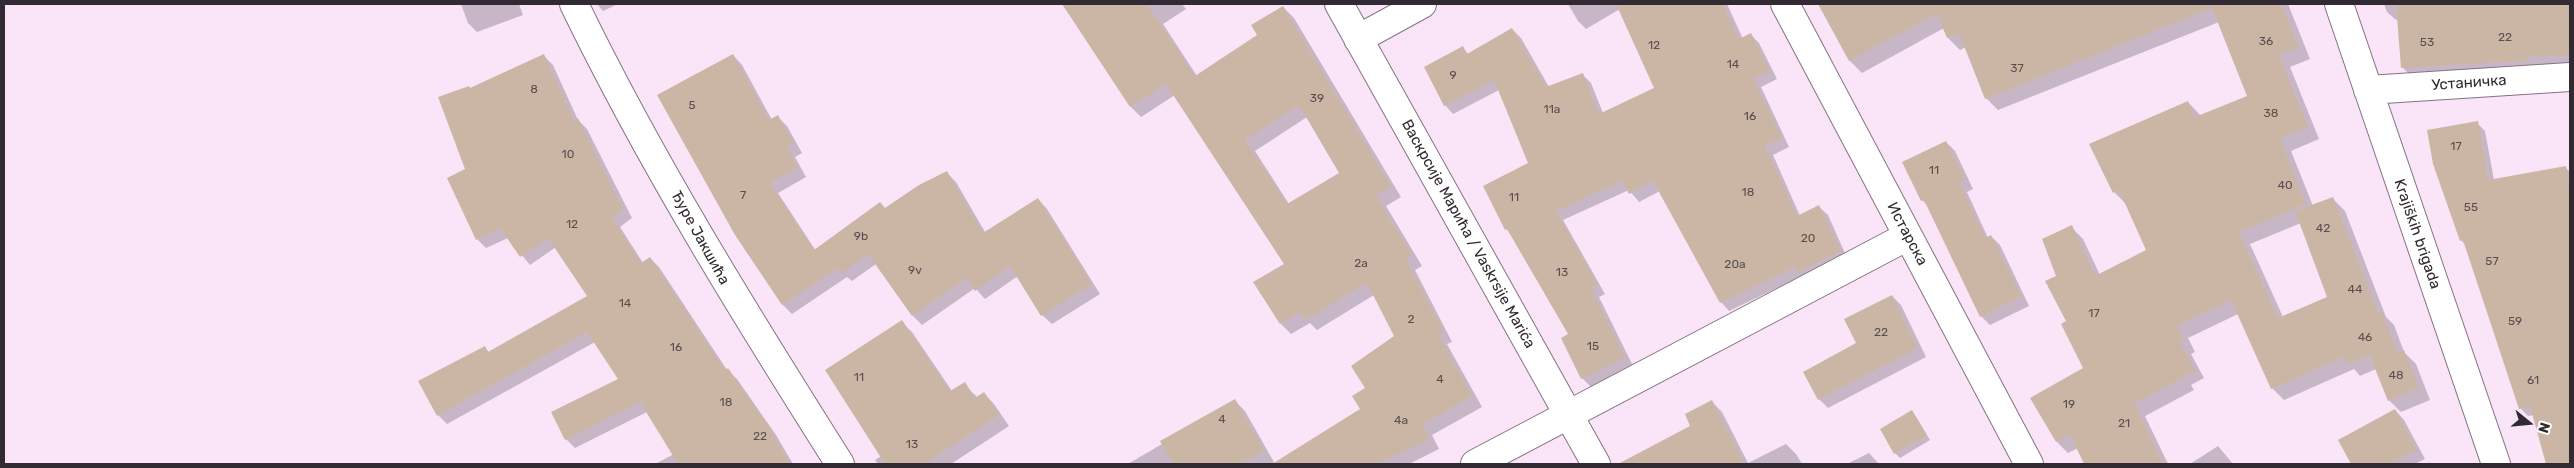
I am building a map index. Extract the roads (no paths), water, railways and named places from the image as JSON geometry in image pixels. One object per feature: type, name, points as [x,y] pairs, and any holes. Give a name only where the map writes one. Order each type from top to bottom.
[{"type":"street","name":"Ђуре Јакшића","points":[[574,4],[608,74],[731,292],[840,464]]},
{"type":"street","name":"Васкрсије Марића / Vaskrsije Marića","points":[[1339,4],[1596,464]]},
{"type":"street","points":[[1358,39],[1422,4]]},
{"type":"street","name":"Истарска","points":[[1786,4],[2029,464]]},
{"type":"street","name":"Krajiških brigada","points":[[2339,4],[2496,464]]},
{"type":"street","name":"Устаничка","points":[[2368,90],[2570,77]]},
{"type":"street","points":[[1475,464],[1908,236]]}]
